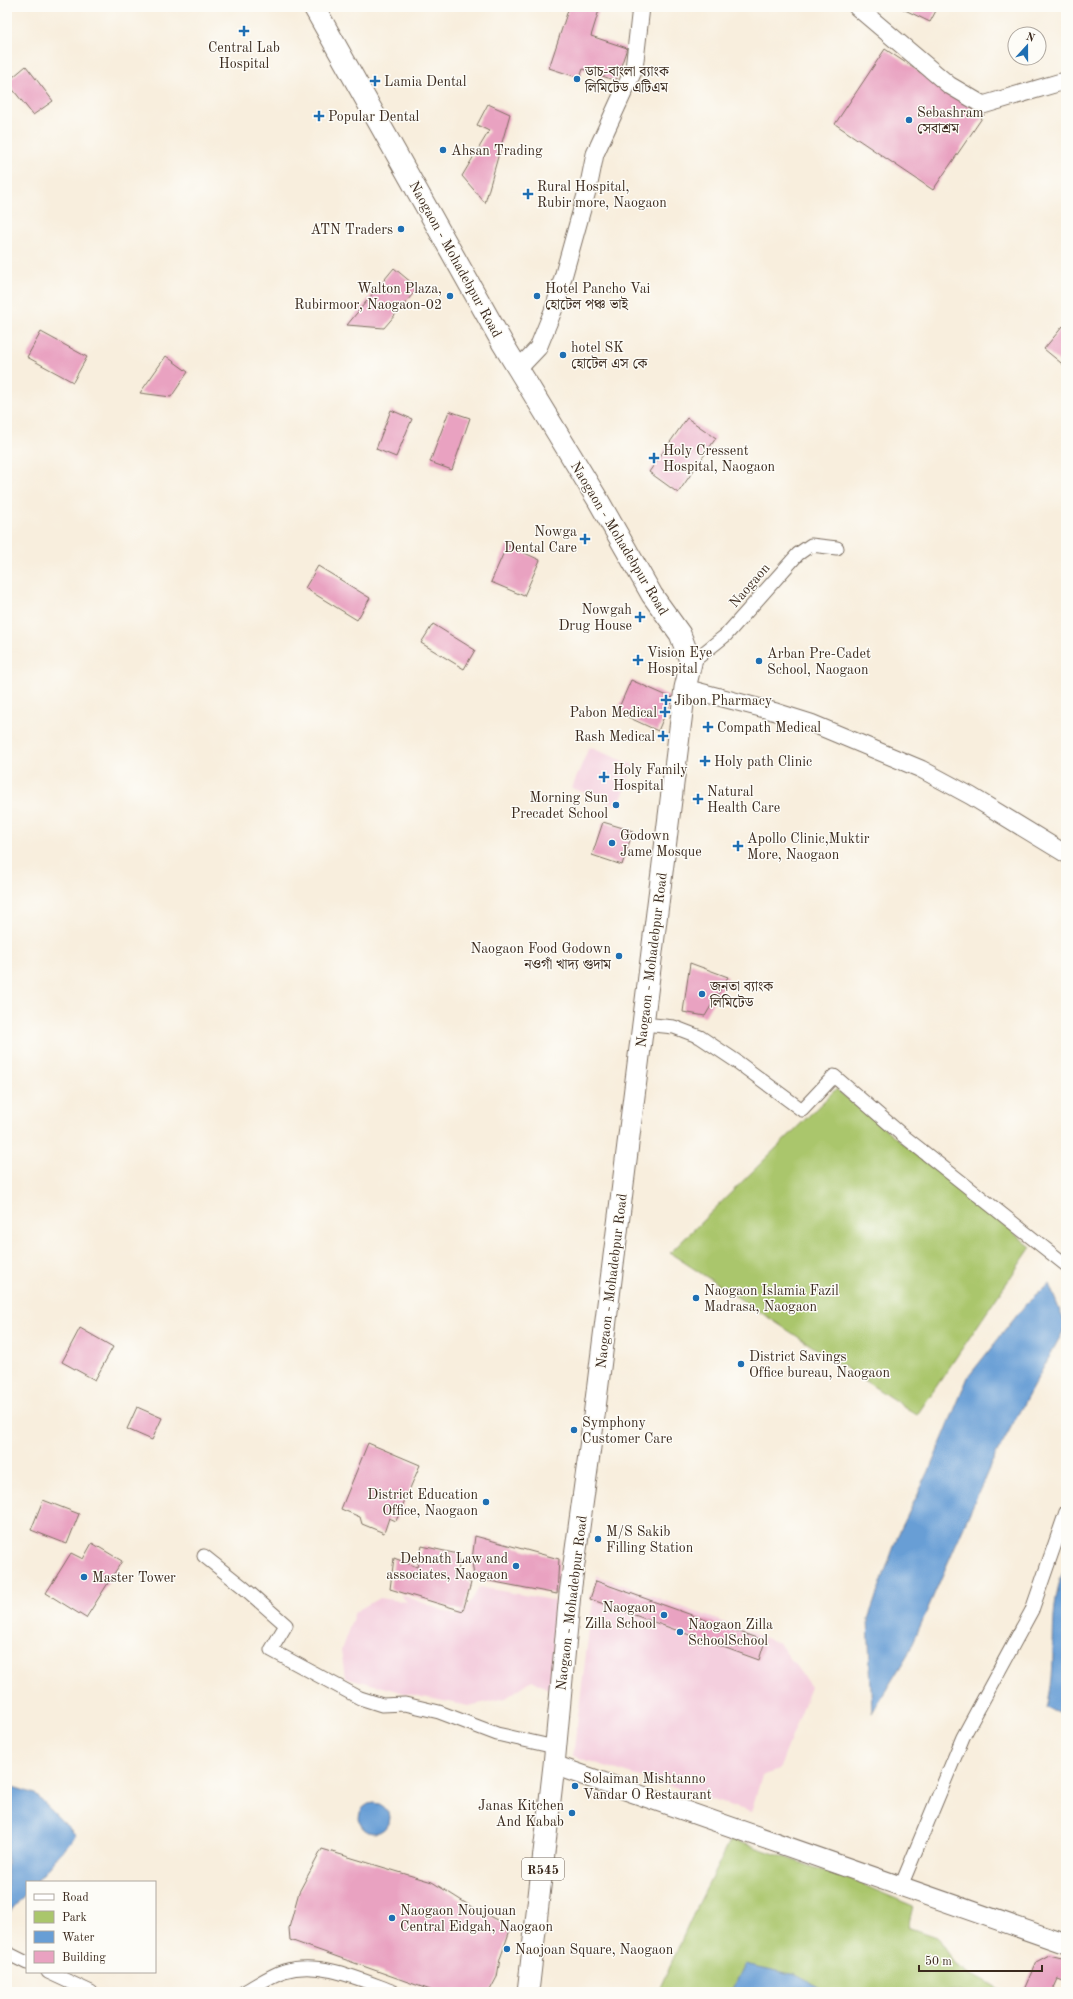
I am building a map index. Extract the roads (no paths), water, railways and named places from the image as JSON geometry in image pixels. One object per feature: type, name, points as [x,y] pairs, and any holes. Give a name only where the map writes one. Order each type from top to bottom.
[{"type":"main road","name":"Naogaon - Mohadebpur Road","points":[[314,7],[518,369],[598,500],[652,595],[680,634],[691,663],[684,688],[592,1432],[570,1593],[555,1756]]},
{"type":"main road","points":[[555,1756],[901,1886],[1066,1944]]},
{"type":"main road","name":"R545","points":[[528,1992],[555,1756]]},
{"type":"street","points":[[518,369],[538,348],[555,306],[589,184],[595,154],[634,69],[641,7]]},
{"type":"street","points":[[857,7],[949,85],[984,105],[1061,82],[1066,84]]},
{"type":"street","name":"Naogaon","points":[[691,663],[726,635],[798,554],[810,545],[837,548]]},
{"type":"street","points":[[684,688],[776,712],[811,723],[921,769],[971,796],[1066,854]]},
{"type":"street","points":[[643,1024],[674,1027],[700,1038],[736,1061],[802,1110],[834,1076],[901,1134],[1066,1265]]},
{"type":"street","points":[[901,1886],[963,1737],[1032,1610],[1066,1512]]},
{"type":"street","points":[[204,1556],[243,1587],[286,1625],[271,1650],[360,1698],[382,1705],[405,1704],[439,1712],[555,1756]]},
{"type":"street","points":[[7,1953],[26,1962]]},
{"type":"street","points":[[244,1992],[284,1971],[299,1968],[335,1972],[394,1992]]},
{"type":"street","points":[[50,1973],[91,1992]]},
{"type":"water","points":[[1049,1284],[1066,1326],[991,1464],[908,1654],[872,1713],[868,1619],[898,1535],[929,1471],[968,1377],[1026,1304]]},
{"type":"water","points":[[1066,1565],[1066,1716],[1047,1708],[1052,1678],[1055,1607],[1057,1592]]},
{"type":"water","points":[[7,1785],[35,1794],[76,1835],[37,1881],[26,1881],[26,1893],[7,1915]]},
{"type":"water","points":[[374,1803],[380,1804],[388,1812],[388,1824],[380,1832],[374,1833],[368,1832],[360,1824],[359,1818],[360,1812],[368,1804]]},
{"type":"water","points":[[745,1964],[796,1975],[828,1992],[731,1992]]},
{"type":"place","name":"Central Lab Hospital","points":[[244,31]]},
{"type":"place","name":"ডাচ-বাংলা ব্যাংক লিমিটেড এটিএম","points":[[577,79]]},
{"type":"place","name":"Lamia Dental","points":[[375,81]]},
{"type":"place","name":"Popular Dental","points":[[319,116]]},
{"type":"place","name":"Sebashram সেবাশ্রম","points":[[909,120]]},
{"type":"place","name":"Ahsan Trading","points":[[443,150]]},
{"type":"place","name":"Rural Hospital, Rubir more, Naogaon","points":[[528,194]]},
{"type":"place","name":"ATN Traders","points":[[401,229]]},
{"type":"place","name":"Walton Plaza, Rubirmoor, Naogaon-02","points":[[450,296]]},
{"type":"place","name":"Hotel Pancho Vai হোটেল পঞ্চ ভাই","points":[[537,296]]},
{"type":"place","name":"hotel SK হোটেল এস কে","points":[[563,355]]},
{"type":"place","name":"Holy Cressent Hospital, Naogaon","points":[[654,458]]},
{"type":"place","name":"Nowga Dental Care","points":[[585,539]]},
{"type":"place","name":"Nowgah Drug House","points":[[640,617]]},
{"type":"place","name":"Vision Eye Hospital","points":[[638,660]]},
{"type":"place","name":"Arban Pre-Cadet School, Naogaon","points":[[759,661]]},
{"type":"place","name":"Jibon Pharmacy","points":[[666,700]]},
{"type":"place","name":"Pabon Medical","points":[[665,712]]},
{"type":"place","name":"Compath Medical","points":[[708,727]]},
{"type":"place","name":"Rash Medical","points":[[663,736]]},
{"type":"place","name":"Holy path Clinic","points":[[705,761]]},
{"type":"place","name":"Holy Family Hospital","points":[[604,777]]},
{"type":"place","name":"Natural Health Care","points":[[698,799]]},
{"type":"place","name":"Morning Sun Precadet School","points":[[616,805]]},
{"type":"place","name":"Godown Jame Mosque","points":[[612,843]]},
{"type":"place","name":"Apollo Clinic,Muktir More, Naogaon","points":[[738,846]]},
{"type":"place","name":"Naogaon Food Godown নওগাঁ খাদ্য গুদাম","points":[[619,956]]},
{"type":"place","name":"জনতা ব্যাংক লিমিটেড","points":[[702,994]]},
{"type":"place","name":"Naogaon Islamia Fazil Madrasa, Naogaon","points":[[696,1298]]},
{"type":"place","name":"District Savings Office bureau, Naogaon","points":[[741,1364]]},
{"type":"place","name":"Symphony Customer Care","points":[[574,1430]]},
{"type":"place","name":"District Education Office, Naogaon","points":[[486,1502]]},
{"type":"place","name":"M/S Sakib Filling Station","points":[[598,1539]]},
{"type":"place","name":"Debnath Law and associates, Naogaon","points":[[516,1566]]},
{"type":"place","name":"Master Tower","points":[[84,1577]]},
{"type":"place","name":"Naogaon Zilla School","points":[[664,1615]]},
{"type":"place","name":"Naogaon Zilla SchoolSchool","points":[[680,1632]]},
{"type":"place","name":"Solaiman Mishtanno Vandar O Restaurant","points":[[575,1786]]},
{"type":"place","name":"Janas Kitchen And Kabab","points":[[572,1813]]},
{"type":"place","name":"Naogaon Noujouan Central Eidgah, Naogaon","points":[[392,1918]]},
{"type":"place","name":"Naojoan Square, Naogaon","points":[[507,1949]]}]
